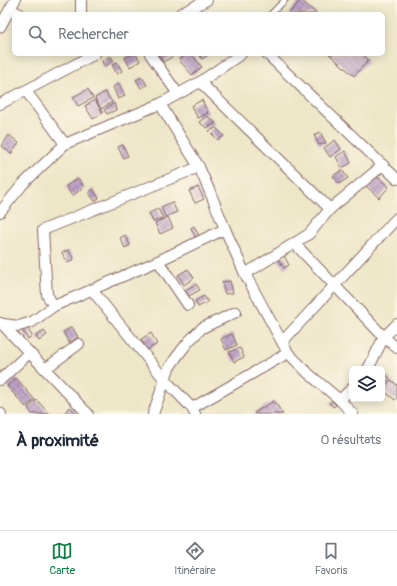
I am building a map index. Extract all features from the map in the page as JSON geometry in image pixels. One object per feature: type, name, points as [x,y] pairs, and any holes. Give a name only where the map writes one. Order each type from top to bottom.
[{"type":"street","points":[[81,0],[81,12]]},
{"type":"street","points":[[184,12],[207,0]]},
{"type":"street","points":[[0,27],[12,5]]},
{"type":"street","points":[[151,56],[178,94]]},
{"type":"street","points":[[0,212],[23,184],[65,144],[160,104],[200,82],[238,56]]},
{"type":"street","points":[[269,56],[397,179]]},
{"type":"street","points":[[0,104],[82,57]]},
{"type":"street","points":[[200,82],[330,208]]},
{"type":"street","points":[[26,90],[65,144]]},
{"type":"street","points":[[160,104],[199,167],[245,274],[288,353],[340,400],[353,414]]},
{"type":"street","points":[[245,274],[309,234],[330,208],[383,165]]},
{"type":"street","points":[[54,306],[47,296],[43,230],[199,167]]},
{"type":"street","points":[[282,342],[397,218]]},
{"type":"street","points":[[1,323],[18,326],[32,322],[54,306],[225,230]]},
{"type":"street","points":[[294,243],[384,337],[397,348]]},
{"type":"street","points":[[158,261],[188,305]]},
{"type":"street","points":[[92,290],[165,380],[194,411],[288,353]]},
{"type":"street","points":[[153,414],[169,368],[189,341],[202,328],[236,312]]},
{"type":"street","points":[[1,323],[88,414]]},
{"type":"street","points":[[370,366],[384,337],[397,324]]},
{"type":"street","points":[[45,369],[79,344]]},
{"type":"street","points":[[0,380],[29,353]]},
{"type":"street","points":[[340,400],[349,391]]},
{"type":"lane","points":[[273,12],[285,0]]},
{"type":"building","points":[[301,0],[315,12],[290,12]]},
{"type":"building","points":[[110,56],[114,61],[104,67],[102,61]]},
{"type":"building","points":[[128,56],[137,56],[140,61],[130,67],[125,58]]},
{"type":"building","points":[[159,56],[174,56],[163,62]]},
{"type":"building","points":[[184,56],[193,56],[202,67],[192,75],[179,60]]},
{"type":"building","points":[[331,56],[364,56],[369,60],[354,76]]},
{"type":"building","points":[[117,62],[122,71],[117,74],[112,65]]},
{"type":"building","points":[[142,77],[147,85],[141,88],[136,80]]},
{"type":"building","points":[[119,84],[125,96],[118,99],[113,87]]},
{"type":"building","points":[[88,89],[93,98],[78,106],[73,97]]},
{"type":"building","points":[[105,92],[112,102],[101,109],[95,98]]},
{"type":"building","points":[[95,100],[103,113],[93,119],[85,106]]},
{"type":"building","points":[[202,100],[208,113],[198,118],[191,106]]},
{"type":"building","points":[[114,103],[116,110],[107,114],[104,110]]},
{"type":"building","points":[[207,116],[216,123],[207,128],[199,122]]},
{"type":"building","points":[[216,128],[224,136],[218,140],[209,131]]},
{"type":"building","points":[[320,132],[326,143],[319,145],[314,135]]},
{"type":"building","points":[[9,135],[19,143],[11,154],[2,146]]},
{"type":"building","points":[[335,140],[341,149],[330,157],[324,148]]},
{"type":"building","points":[[123,145],[128,156],[123,158],[118,147]]},
{"type":"building","points":[[345,151],[351,163],[342,168],[336,157]]},
{"type":"building","points":[[342,170],[348,178],[339,184],[333,176]]},
{"type":"building","points":[[375,175],[389,187],[379,198],[366,186]]},
{"type":"building","points":[[78,178],[84,187],[72,196],[66,186]]},
{"type":"building","points":[[198,187],[204,199],[195,203],[189,191]]},
{"type":"building","points":[[93,189],[99,198],[95,201],[89,193]]},
{"type":"building","points":[[172,202],[177,212],[165,217],[161,207]]},
{"type":"building","points":[[158,209],[163,218],[153,222],[149,213]]},
{"type":"building","points":[[168,217],[173,228],[160,234],[155,223]]},
{"type":"building","points":[[194,226],[199,236],[196,238],[191,228]]},
{"type":"building","points":[[125,235],[130,245],[125,248],[120,238]]},
{"type":"building","points":[[68,250],[74,259],[68,263],[62,253]]},
{"type":"building","points":[[284,256],[289,265],[284,268],[277,258]]},
{"type":"building","points":[[188,269],[194,278],[184,285],[178,275]]},
{"type":"building","points":[[230,281],[233,293],[225,294],[222,282]]},
{"type":"building","points":[[196,284],[200,290],[189,296],[185,290]]},
{"type":"building","points":[[204,296],[208,302],[198,307],[195,301]]},
{"type":"building","points":[[27,327],[32,336],[28,339],[22,330]]},
{"type":"building","points":[[72,327],[78,337],[69,343],[63,332]]},
{"type":"building","points":[[44,331],[47,335],[39,341],[36,336]]},
{"type":"building","points":[[151,333],[157,344],[147,350],[141,339]]},
{"type":"building","points":[[232,334],[237,345],[226,350],[221,339]]},
{"type":"building","points":[[240,348],[244,357],[234,362],[229,352]]},
{"type":"building","points":[[385,374],[390,378],[385,384]]},
{"type":"building","points":[[16,378],[35,400],[26,407],[7,386]]},
{"type":"building","points":[[391,380],[397,385],[397,398],[395,400],[385,392],[385,386]]},
{"type":"building","points":[[37,400],[49,414],[32,414],[28,408]]},
{"type":"building","points":[[274,401],[283,414],[254,413]]},
{"type":"building","points":[[332,401],[336,405],[334,407],[329,403]]},
{"type":"building","points":[[70,407],[77,414],[63,414]]}]
